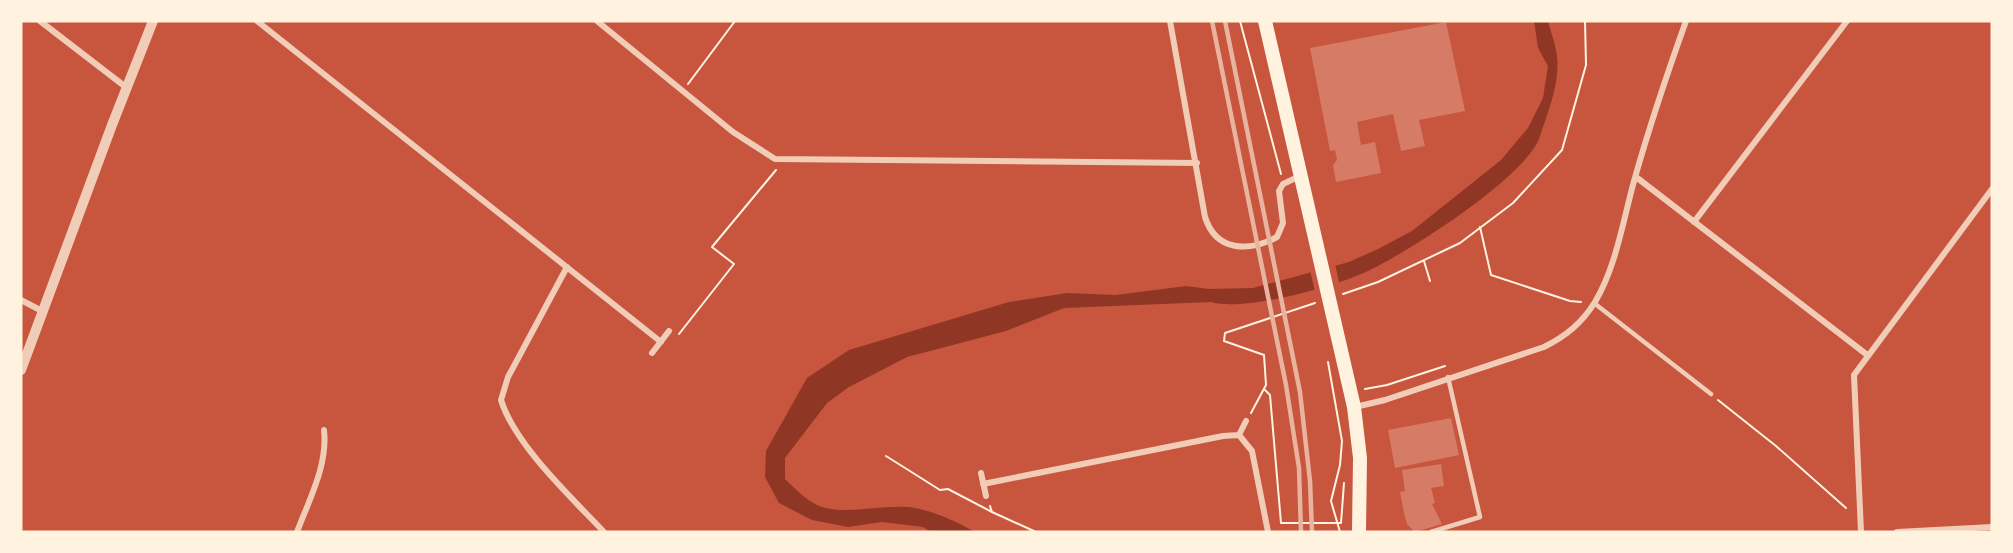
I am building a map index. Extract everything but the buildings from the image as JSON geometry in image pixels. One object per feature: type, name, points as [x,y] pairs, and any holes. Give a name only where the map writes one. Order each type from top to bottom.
[{"type":"main road","points":[[1264,21],[1354,407],[1360,458],[1359,532]]},
{"type":"street","points":[[40,21],[126,88]]},
{"type":"street","points":[[21,370],[153,21]]},
{"type":"street","points":[[257,21],[661,342]]},
{"type":"street","points":[[597,21],[759,151],[783,160],[1197,163]]},
{"type":"street","points":[[1170,21],[1207,223],[1219,241],[1229,246],[1250,246],[1277,237],[1283,223],[1278,196],[1284,184],[1301,175]]},
{"type":"street","points":[[1354,407],[1385,400],[1544,346],[1564,337],[1577,326],[1594,303],[1609,273],[1636,177],[1686,21]]},
{"type":"street","points":[[1694,222],[1847,21]]},
{"type":"street","points":[[1636,177],[1866,354]]},
{"type":"street","points":[[1861,532],[1853,379],[1866,354],[1992,189]]},
{"type":"street","points":[[567,267],[507,377],[501,400],[510,420],[543,467],[604,532]]},
{"type":"street","points":[[21,300],[42,311]]},
{"type":"street","points":[[652,353],[669,331]]},
{"type":"street","points":[[1239,435],[1246,421]]},
{"type":"street","points":[[297,532],[322,464],[326,441],[324,430]]},
{"type":"street","points":[[983,484],[1222,435],[1239,435]]},
{"type":"street","points":[[1239,435],[1252,451],[1268,532]]},
{"type":"street","points":[[981,473],[986,496]]},
{"type":"street","points":[[1897,532],[1992,527]]},
{"type":"lane","points":[[1594,303],[1711,394]]},
{"type":"lane","points":[[1431,532],[1480,517],[1448,378]]},
{"type":"path","points":[[683,91],[735,21]]},
{"type":"path","points":[[1240,21],[1284,184]]},
{"type":"path","points":[[1246,421],[1266,385],[1264,355],[1224,341],[1225,333],[1330,302],[1378,282],[1460,243],[1513,203],[1562,150],[1586,65],[1585,21]]},
{"type":"path","points":[[677,336],[734,264],[712,247],[783,160]]},
{"type":"path","points":[[1480,227],[1491,275],[1570,301],[1594,303]]},
{"type":"path","points":[[1424,261],[1430,281]]},
{"type":"path","points":[[1327,356],[1342,448],[1331,501],[1340,532]]},
{"type":"path","points":[[1332,389],[1387,385],[1445,366]]},
{"type":"path","points":[[1264,389],[1270,394],[1279,521],[1284,524],[1341,523],[1344,483]]},
{"type":"path","points":[[1711,394],[1776,446],[1846,508]]},
{"type":"path","points":[[886,456],[940,490],[948,489],[1036,532]]},
{"type":"path","points":[[986,496],[992,512]]},
{"type":"shaded area","points":[[1534,21],[1548,21],[1557,57],[1555,87],[1540,136],[1531,152],[1491,191],[1411,247],[1370,270],[1315,290],[1291,296],[1246,303],[1211,302],[1064,308],[1006,331],[907,357],[849,387],[827,403],[785,458],[785,479],[804,497],[817,505],[839,510],[915,508],[946,518],[975,532],[931,532],[923,527],[882,522],[848,527],[812,520],[779,503],[765,477],[766,451],[807,378],[849,350],[1009,302],[1067,293],[1116,295],[1186,286],[1209,289],[1253,288],[1349,262],[1412,231],[1501,160],[1528,128],[1543,98],[1548,66],[1538,48]]},
{"type":"pier","points":[[1335,264],[1340,286],[1315,292],[1310,270]]},
{"type":"railway","points":[[1212,21],[1286,385],[1299,468],[1301,532]]},
{"type":"railway","points":[[1225,21],[1300,392],[1310,481],[1312,532]]}]
